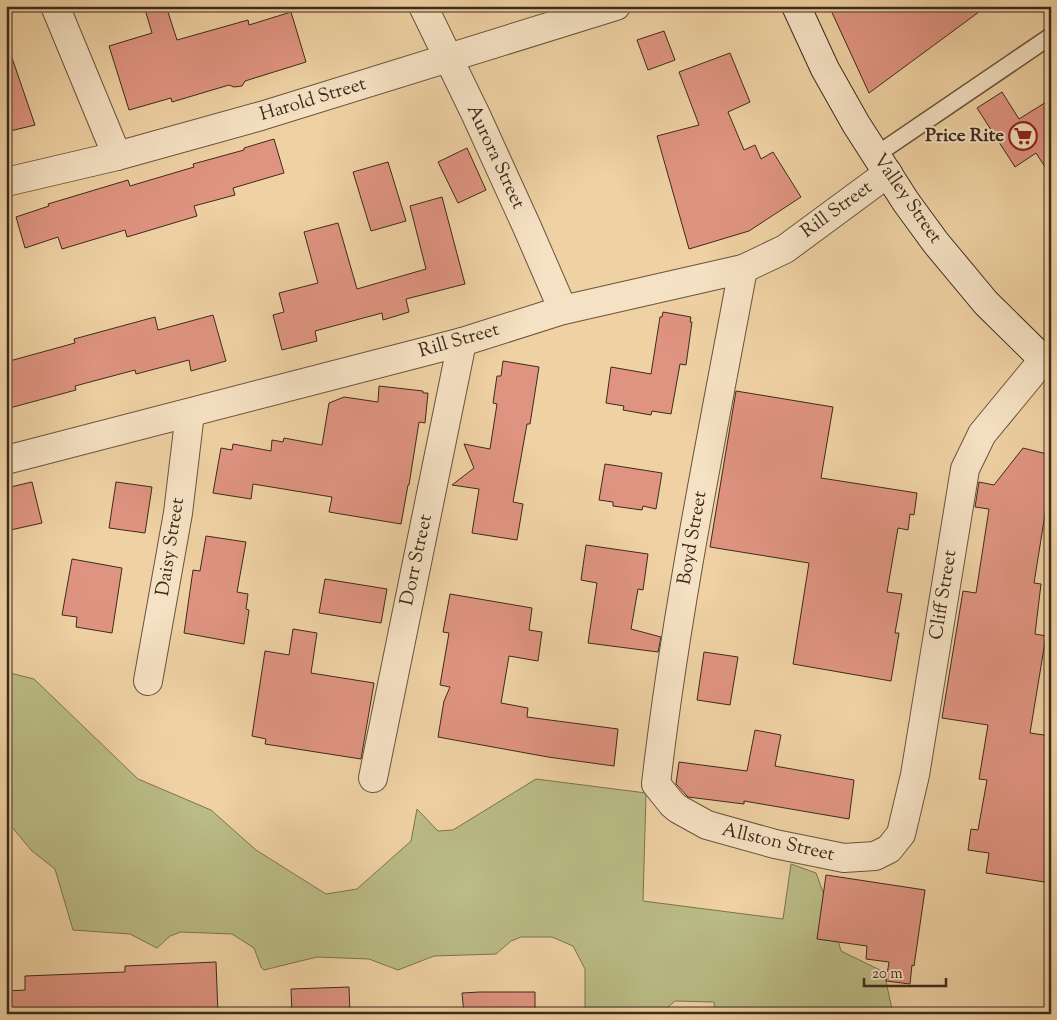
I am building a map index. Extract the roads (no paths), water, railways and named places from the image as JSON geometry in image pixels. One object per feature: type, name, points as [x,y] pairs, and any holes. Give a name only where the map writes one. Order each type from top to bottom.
[{"type":"street","points":[[55,6],[117,156]]},
{"type":"street","name":"Aurora Street","points":[[423,6],[496,158],[562,310]]},
{"type":"street","name":"Harold Street","points":[[6,182],[117,156],[261,116],[616,6]]},
{"type":"street","name":"Valley Street","points":[[796,6],[825,69],[856,124],[919,221],[986,303],[1047,364]]},
{"type":"street","name":"Rill Street","points":[[6,460],[462,342],[562,310],[743,269],[785,249],[882,164]]},
{"type":"street","name":"Boyd Street","points":[[672,804],[656,784],[662,732],[684,590],[743,269]]},
{"type":"street","name":"Dorr Street","points":[[373,778],[462,342]]},
{"type":"street","name":"Cliff Street","points":[[889,849],[901,834],[915,775],[964,469],[982,434],[1047,364]]},
{"type":"street","name":"Daisy Street","points":[[148,681],[178,514],[190,412]]},
{"type":"street","name":"Allston Street","points":[[672,804],[707,825],[775,844],[844,858],[874,856],[889,849]]},
{"type":"lane","points":[[882,164],[1051,36]]},
{"type":"place","name":"Price Rite","points":[[1023,136]]}]
